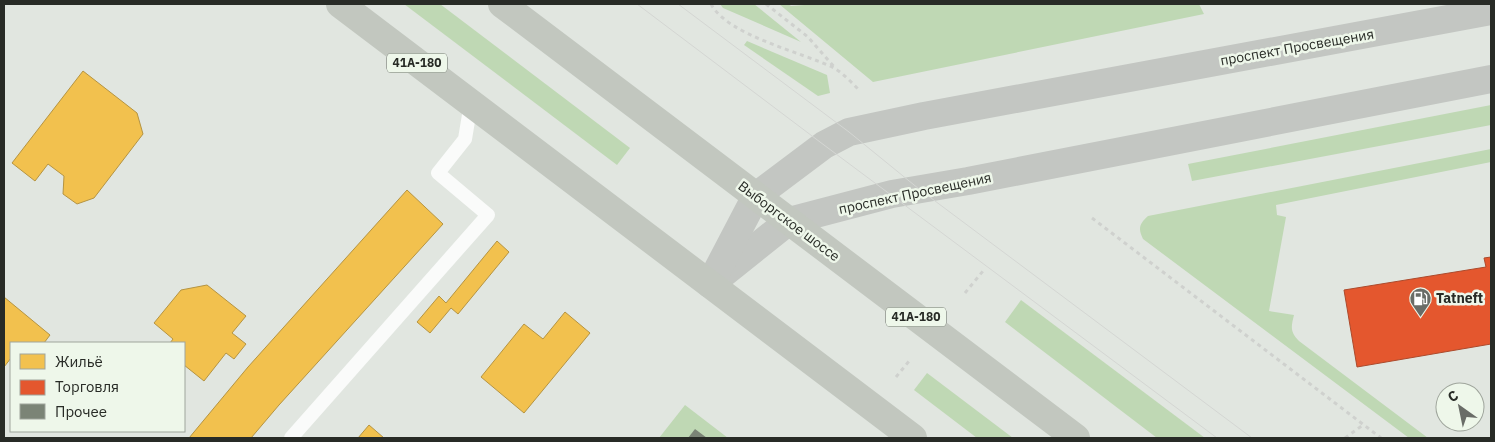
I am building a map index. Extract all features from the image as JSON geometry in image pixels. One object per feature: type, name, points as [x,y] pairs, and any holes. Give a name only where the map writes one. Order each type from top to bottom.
[{"type":"main road","name":"41А-180","points":[[340,4],[913,438]]},
{"type":"main road","name":"Выборгское шоссе","points":[[502,4],[1076,438]]},
{"type":"main road","name":"проспект Просвещения","points":[[710,284],[756,196],[824,145],[849,132],[1491,11]]},
{"type":"main road","name":"проспект Просвещения","points":[[710,284],[789,221],[919,189],[1491,79]]},
{"type":"lane","points":[[291,438],[488,215],[438,173],[465,139],[470,103]]},
{"type":"path","points":[[711,4],[714,10],[742,31],[835,69]]},
{"type":"path","points":[[766,4],[808,37],[835,69],[860,91]]},
{"type":"path","points":[[1092,218],[1380,438]]},
{"type":"path","points":[[965,293],[982,271]]},
{"type":"path","points":[[896,377],[910,360]]},
{"type":"path","points":[[1345,438],[1363,425]]},
{"type":"green space","points":[[404,4],[440,4],[630,148],[617,165]]},
{"type":"green space","points":[[720,4],[754,4],[801,42],[723,8]]},
{"type":"green space","points":[[779,4],[791,6],[818,4],[1199,4],[1204,14],[873,82]]},
{"type":"green space","points":[[747,41],[827,75],[830,93],[818,96],[744,45]]},
{"type":"green space","points":[[1491,105],[1491,125],[1192,181],[1188,164]]},
{"type":"green space","points":[[1491,149],[1491,162],[1276,205],[1277,215],[1286,217],[1269,311],[1294,315],[1292,329],[1299,341],[1428,438],[1409,438],[1143,239],[1140,232],[1141,224],[1148,216]]},
{"type":"green space","points":[[1021,300],[1205,438],[1157,438],[1005,322]]},
{"type":"green space","points":[[927,373],[1013,438],[977,438],[914,390]]},
{"type":"green space","points":[[685,405],[728,438],[659,438]]},
{"type":"building: Жильё","points":[[83,71],[137,113],[143,134],[94,198],[77,204],[63,194],[64,176],[48,164],[35,181],[12,163]]},
{"type":"building: Жильё","points":[[407,190],[443,224],[251,438],[189,438],[248,367]]},
{"type":"building: Жильё","points":[[497,241],[509,252],[458,314],[451,308],[430,333],[417,322],[439,296],[446,303]]},
{"type":"building: Жильё","points":[[207,285],[246,316],[232,333],[246,344],[234,359],[226,353],[204,381],[185,366],[185,342],[171,342],[173,339],[154,323],[181,290]]},
{"type":"building: Жильё","points":[[4,297],[50,335],[45,342],[10,342],[10,359],[4,367]]},
{"type":"building: Жильё","points":[[565,312],[590,333],[524,413],[481,377],[524,324],[543,339]]},
{"type":"building: Жильё","points":[[369,425],[384,438],[358,438]]},
{"type":"building: Торговля","name":"Tatneft","points":[[1491,257],[1491,344],[1357,367],[1344,290],[1486,267],[1484,258]]},
{"type":"building: Прочее","points":[[695,429],[707,438],[688,438]]},
{"type":"tram line","points":[[637,4],[1217,438]]},
{"type":"tram line","points":[[678,4],[849,132],[919,189],[1252,438]]},
{"type":"place","name":"Tatneft","points":[[1420,317]]}]
